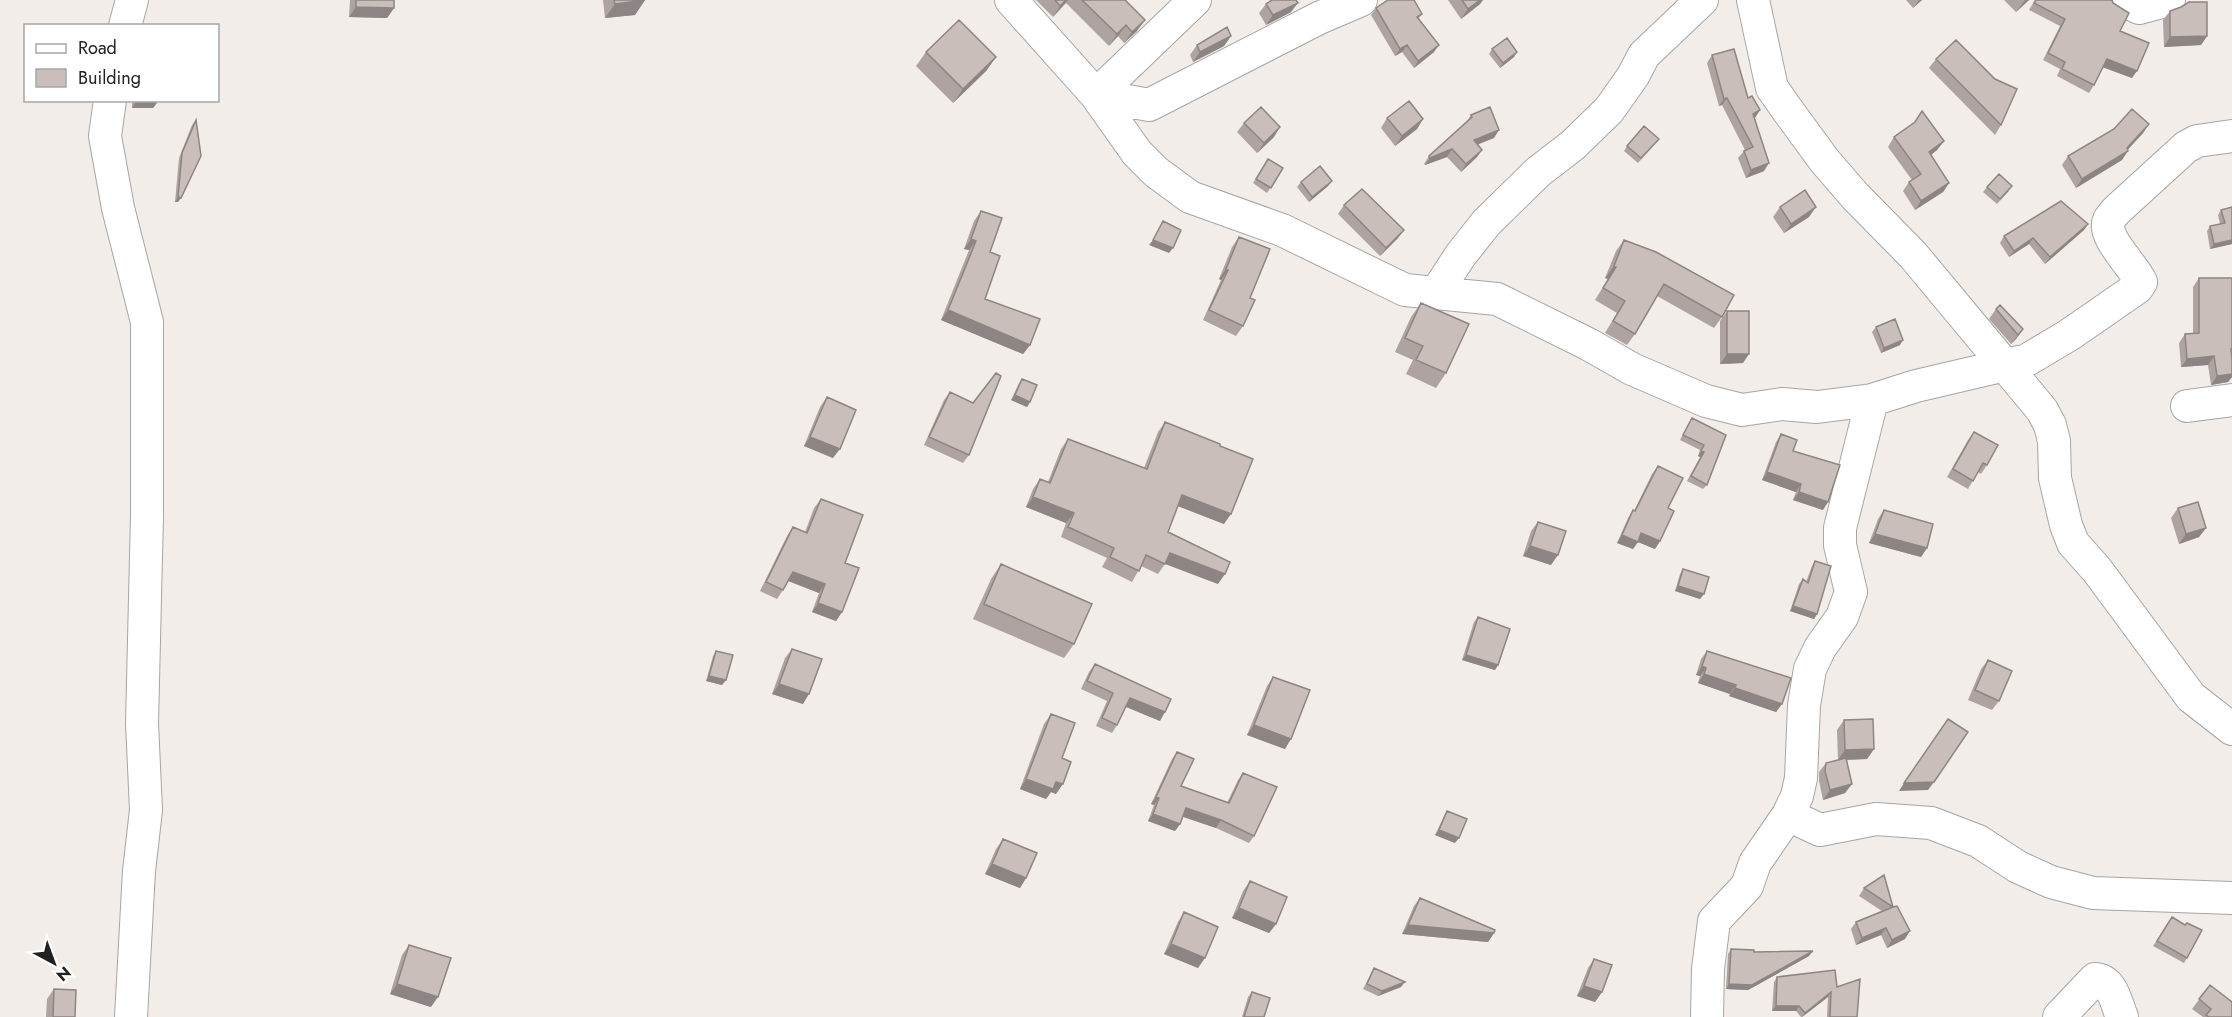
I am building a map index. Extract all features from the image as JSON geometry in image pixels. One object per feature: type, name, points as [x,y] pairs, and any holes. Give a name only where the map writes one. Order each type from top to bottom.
[{"type":"street","points":[[126,24],[132,0]]},
{"type":"street","points":[[1011,0],[1096,95],[1137,153],[1155,172],[1190,197],[1282,230],[1405,290],[1497,299],[1588,344],[1632,369],[1707,400],[1742,410],[1782,404],[1817,406],[1872,400],[1916,386],[2027,360],[2137,288],[2141,282],[2111,238],[2107,229],[2108,220],[2186,147],[2197,141],[2232,136]]},
{"type":"street","points":[[1096,95],[1195,0]]},
{"type":"street","points":[[1096,95],[1149,105],[1319,18],[1361,0]]},
{"type":"street","points":[[1437,293],[1460,256],[1486,223],[1538,172],[1573,145],[1609,110],[1633,76],[1644,55],[1702,0]]},
{"type":"street","points":[[1753,0],[1772,88],[1824,160],[1855,196],[1913,255],[2021,384],[2050,425],[2054,441],[2055,478],[2066,525],[2073,543],[2097,570],[2191,697],[2232,729]]},
{"type":"street","points":[[2123,0],[2139,8],[2169,0]]},
{"type":"street","points":[[110,102],[105,136],[118,208],[147,322],[147,515],[142,723],[146,810],[139,871],[131,1017]]},
{"type":"street","points":[[1707,1017],[1708,969],[1713,921],[1747,886],[1755,863],[1788,815],[1797,796],[1801,778],[1804,705],[1810,669],[1820,648],[1842,617],[1851,592],[1839,545],[1840,528],[1872,400]]},
{"type":"street","points":[[2187,406],[2232,400]]},
{"type":"street","points":[[1788,815],[1820,830],[1876,819],[1931,823],[1978,841],[2018,867],[2051,882],[2093,893],[2232,898]]},
{"type":"street","points":[[2059,1017],[2095,979],[2104,980],[2108,984],[2122,1017]]},
{"type":"building","points":[[356,0],[394,0],[394,8],[356,7]]},
{"type":"building","points":[[614,0],[645,0],[615,4]]},
{"type":"building","points":[[1055,0],[1066,0],[1060,6]]},
{"type":"building","points":[[1082,0],[1125,0],[1145,20],[1132,32],[1126,25],[1117,34]]},
{"type":"building","points":[[1272,0],[1296,0],[1298,3],[1273,15],[1266,4]]},
{"type":"building","points":[[1388,0],[1414,0],[1422,14],[1417,17],[1439,45],[1418,61],[1407,45],[1400,49],[1376,8]]},
{"type":"building","points":[[1462,0],[1480,0],[1468,9]]},
{"type":"building","points":[[2036,0],[2112,0],[2129,13],[2120,31],[2149,43],[2137,71],[2107,59],[2094,85],[2062,69],[2065,62],[2048,53],[2065,19],[2034,3]]},
{"type":"building","points":[[2189,2],[2207,2],[2207,36],[2170,37],[2170,11]]},
{"type":"building","points":[[959,20],[996,57],[963,89],[926,52]]},
{"type":"building","points":[[1227,27],[1231,36],[1200,52],[1197,45]]},
{"type":"building","points":[[1507,38],[1517,52],[1503,63],[1492,49]]},
{"type":"building","points":[[1956,40],[1995,79],[2017,89],[2001,125],[1936,59]]},
{"type":"building","points":[[1734,49],[1748,98],[1752,96],[1760,110],[1753,114],[1769,163],[1751,170],[1744,151],[1753,147],[1727,98],[1724,99],[1712,55]]},
{"type":"building","points":[[1409,101],[1423,119],[1402,136],[1387,118]]},
{"type":"building","points":[[1261,107],[1280,127],[1264,143],[1244,123]]},
{"type":"building","points":[[1490,107],[1499,130],[1474,140],[1482,150],[1466,164],[1452,149],[1430,158],[1429,156],[1472,117],[1471,115]]},
{"type":"building","points":[[2132,109],[2149,124],[2127,148],[2128,151],[2082,179],[2068,156],[2114,129]]},
{"type":"building","points":[[1922,111],[1944,141],[1929,152],[1949,183],[1921,201],[1909,182],[1921,174],[1894,137],[1915,122]]},
{"type":"building","points":[[196,120],[201,156],[181,198],[178,197],[182,153]]},
{"type":"building","points":[[1644,126],[1659,139],[1641,158],[1627,146]]},
{"type":"building","points":[[1268,159],[1283,168],[1271,188],[1256,179]]},
{"type":"building","points":[[1320,166],[1332,181],[1312,197],[1301,182]]},
{"type":"building","points":[[1999,174],[2012,186],[2000,199],[1987,187]]},
{"type":"building","points":[[1362,189],[1404,230],[1386,248],[1344,205]]},
{"type":"building","points":[[1805,190],[1816,207],[1791,224],[1780,207]]},
{"type":"building","points":[[2061,201],[2088,224],[2050,257],[2033,238],[2014,251],[2004,236]]},
{"type":"building","points":[[2232,207],[2232,240],[2214,244],[2210,226],[2225,223],[2221,210]]},
{"type":"building","points":[[981,211],[1002,218],[990,252],[1000,256],[985,299],[1040,319],[1030,345],[948,310],[976,241],[971,239]]},
{"type":"building","points":[[1163,221],[1181,230],[1173,248],[1153,240]]},
{"type":"building","points":[[1239,237],[1270,249],[1250,298],[1255,300],[1243,326],[1209,310],[1228,270],[1226,269]]},
{"type":"building","points":[[1624,240],[1656,252],[1734,295],[1722,317],[1664,284],[1635,334],[1613,321],[1625,301],[1603,288],[1616,267],[1614,266]]},
{"type":"building","points":[[2199,278],[2232,278],[2232,374],[2217,376],[2214,356],[2187,359],[2185,334],[2199,333]]},
{"type":"building","points":[[1421,303],[1469,324],[1446,373],[1416,360],[1423,346],[1405,338]]},
{"type":"building","points":[[2000,305],[2023,329],[2018,335],[1996,309]]},
{"type":"building","points":[[1727,311],[1749,311],[1749,354],[1727,354]]},
{"type":"building","points":[[1895,319],[1903,340],[1884,348],[1876,327]]},
{"type":"building","points":[[996,373],[1001,376],[969,455],[929,437],[950,392],[973,403]]},
{"type":"building","points":[[1022,379],[1037,385],[1030,402],[1015,395]]},
{"type":"building","points":[[827,397],[856,410],[840,449],[810,437]]},
{"type":"building","points":[[1692,418],[1726,435],[1707,485],[1691,476],[1704,452],[1701,451],[1704,445],[1683,435]]},
{"type":"building","points":[[1165,422],[1253,459],[1231,514],[1182,495],[1168,532],[1230,562],[1225,574],[1170,553],[1165,564],[1146,555],[1139,571],[1110,557],[1114,548],[1068,527],[1074,513],[1033,497],[1040,479],[1050,483],[1068,439],[1147,469]]},
{"type":"building","points":[[1974,432],[1998,445],[1987,465],[1983,463],[1973,481],[1953,469]]},
{"type":"building","points":[[1781,434],[1797,440],[1793,451],[1840,465],[1828,502],[1799,492],[1801,484],[1767,472]]},
{"type":"building","points":[[1658,466],[1683,478],[1668,508],[1674,511],[1660,541],[1641,533],[1638,542],[1622,535],[1633,510],[1635,511]]},
{"type":"building","points":[[821,499],[863,515],[845,563],[859,568],[842,612],[818,603],[825,584],[793,572],[783,590],[766,582],[793,527],[807,533]]},
{"type":"building","points":[[2198,502],[2206,528],[2186,534],[2178,508]]},
{"type":"building","points":[[1884,510],[1933,524],[1927,548],[1875,534]]},
{"type":"building","points":[[1538,522],[1566,531],[1558,555],[1530,546]]},
{"type":"building","points":[[1815,561],[1831,566],[1817,614],[1793,606],[1803,579],[1808,583]]},
{"type":"building","points":[[1001,564],[1092,604],[1074,644],[984,604]]},
{"type":"building","points":[[1683,569],[1709,577],[1704,594],[1678,586]]},
{"type":"building","points":[[1478,617],[1510,629],[1498,665],[1466,655]]},
{"type":"building","points":[[792,649],[822,659],[809,694],[779,684]]},
{"type":"building","points":[[716,651],[733,655],[726,680],[709,676]]},
{"type":"building","points":[[1707,651],[1791,678],[1782,704],[1735,688],[1736,685],[1704,674],[1706,668],[1702,666]]},
{"type":"building","points":[[1988,660],[2012,671],[1999,701],[1975,690]]},
{"type":"building","points":[[1095,664],[1171,699],[1165,712],[1130,698],[1117,725],[1102,718],[1113,693],[1087,681]]},
{"type":"building","points":[[1273,677],[1310,690],[1291,739],[1254,725]]},
{"type":"building","points":[[1051,714],[1075,723],[1062,758],[1071,762],[1063,784],[1056,782],[1053,789],[1026,779]]},
{"type":"building","points":[[1873,719],[1874,749],[1845,750],[1844,720]]},
{"type":"building","points":[[1948,719],[1968,732],[1934,782],[1904,783]]},
{"type":"building","points":[[1177,752],[1194,759],[1181,786],[1229,803],[1243,773],[1277,787],[1254,836],[1221,820],[1186,808],[1180,824],[1153,814],[1159,798],[1156,797]]},
{"type":"building","points":[[1846,758],[1852,784],[1830,790],[1825,771],[1826,763]]},
{"type":"building","points":[[1447,811],[1467,819],[1459,838],[1439,830]]},
{"type":"building","points":[[1003,839],[1037,853],[1026,878],[992,864]]},
{"type":"building","points":[[1884,875],[1893,907],[1864,888]]},
{"type":"building","points":[[1250,881],[1287,897],[1276,924],[1239,908]]},
{"type":"building","points":[[1420,898],[1495,930],[1494,933],[1408,925]]},
{"type":"building","points":[[1897,906],[1910,931],[1892,940],[1886,928],[1862,938],[1856,922]]},
{"type":"building","points":[[1184,912],[1218,927],[1205,958],[1171,944]]},
{"type":"building","points":[[2172,917],[2185,925],[2187,923],[2202,930],[2187,958],[2157,941]]},
{"type":"building","points":[[409,945],[451,958],[438,997],[397,984]]},
{"type":"building","points":[[1731,949],[1754,950],[1754,952],[1813,951],[1752,985],[1729,984]]},
{"type":"building","points":[[1594,959],[1612,965],[1602,992],[1584,986]]},
{"type":"building","points":[[1374,968],[1405,982],[1382,991],[1367,984]]},
{"type":"building","points":[[1835,970],[1837,987],[1860,979],[1857,1017],[1830,1017],[1831,992],[1805,1013],[1799,1006],[1776,1006],[1777,977]]},
{"type":"building","points":[[2210,985],[2232,1002],[2232,1017],[2206,1015],[2211,1009],[2199,999]]},
{"type":"building","points":[[54,989],[76,990],[75,1017],[53,1017]]},
{"type":"building","points":[[1252,992],[1270,998],[1264,1017],[1244,1017]]}]
